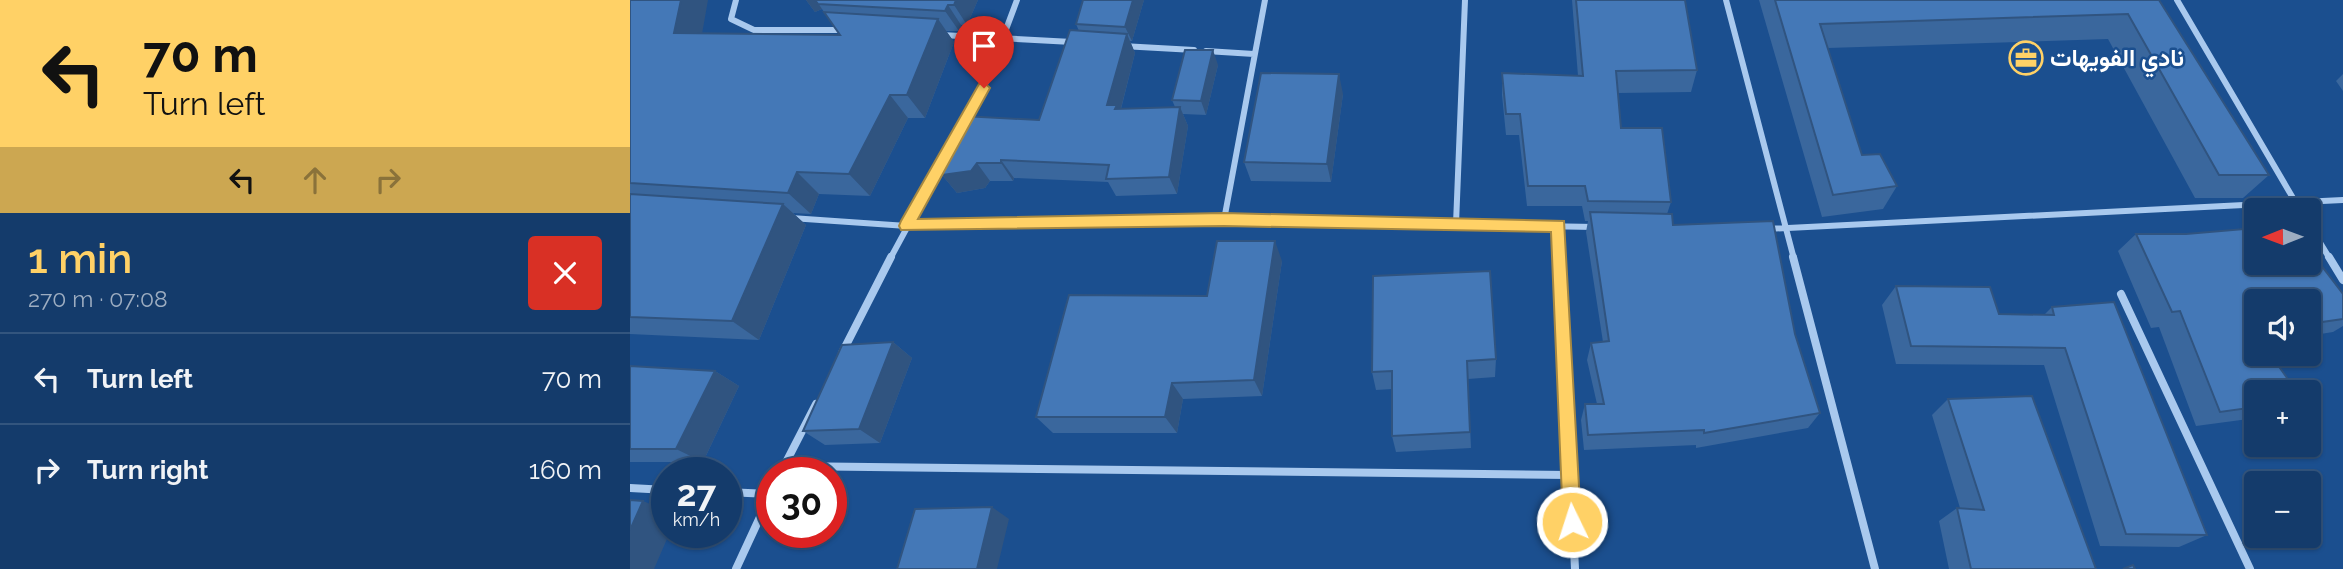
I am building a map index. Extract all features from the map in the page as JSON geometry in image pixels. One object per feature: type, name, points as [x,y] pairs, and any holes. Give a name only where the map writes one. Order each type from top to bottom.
[{"type":"street","points":[[736,0],[732,19],[754,30],[853,30]]},
{"type":"street","points":[[839,358],[906,226],[994,68],[1007,38],[1017,0]]},
{"type":"street","points":[[1224,219],[1265,0]]},
{"type":"street","points":[[1456,224],[1465,0]]},
{"type":"street","points":[[1727,0],[1875,569]]},
{"type":"street","points":[[2177,0],[2293,198]]},
{"type":"street","points":[[937,35],[1076,43]]},
{"type":"street","points":[[1117,45],[1254,54]]},
{"type":"street","points":[[2321,201],[2343,200]]},
{"type":"street","points":[[1761,229],[1788,230],[2244,205]]},
{"type":"street","points":[[782,218],[906,226],[1224,219],[1599,227]]},
{"type":"street","points":[[1558,226],[1575,569]]},
{"type":"street","points":[[2321,245],[2343,281]]},
{"type":"street","points":[[2121,294],[2250,569]]},
{"type":"street","points":[[789,457],[821,394]]},
{"type":"street","points":[[847,469],[1569,475]]},
{"type":"street","points":[[630,488],[651,489]]},
{"type":"street","points":[[736,569],[756,525]]},
{"type":"building","points":[[630,0],[681,0],[674,33],[840,35],[824,12],[938,19],[907,95],[890,95],[849,174],[797,172],[788,193],[630,183]]},
{"type":"building","points":[[815,0],[956,0],[954,5],[948,5],[945,11],[818,4]]},
{"type":"building","points":[[1083,0],[1133,0],[1125,27],[1076,24]]},
{"type":"building","points":[[1576,0],[1685,0],[1697,70],[1616,71],[1621,128],[1662,128],[1671,202],[1588,201],[1585,186],[1528,186],[1520,114],[1506,114],[1502,73],[1583,76]]},
{"type":"building","points":[[1775,0],[2159,0],[2269,175],[2219,175],[2128,14],[1820,24],[1862,155],[1880,154],[1897,186],[1833,195]]},
{"type":"building","points":[[1070,30],[1127,34],[1107,105],[1117,105],[1115,109],[1180,107],[1169,177],[1106,179],[1109,165],[1001,160],[1001,163],[977,163],[971,171],[942,175],[963,116],[1039,120]]},
{"type":"building","points":[[1185,50],[1213,50],[1201,101],[1172,100]]},
{"type":"building","points":[[1261,73],[1339,74],[1327,164],[1244,162]]},
{"type":"building","points":[[630,194],[783,204],[732,321],[630,317]]},
{"type":"building","points":[[1590,212],[1672,214],[1673,225],[1773,221],[1795,334],[1820,413],[1704,433],[1704,430],[1588,435],[1585,404],[1604,404],[1591,343],[1609,341]]},
{"type":"building","points":[[2244,229],[2244,275],[2321,275],[2321,265],[2343,294],[2343,319],[2321,322],[2321,289],[2244,289],[2244,366],[2279,366],[2288,380],[2244,380],[2244,409],[2220,412],[2180,311],[2172,312],[2136,234],[2186,234]]},
{"type":"building","points":[[1217,241],[1275,241],[1254,380],[1172,383],[1165,417],[1036,417],[1069,295],[1207,296]]},
{"type":"building","points":[[1490,271],[1496,359],[1467,361],[1470,432],[1392,436],[1392,371],[1372,372],[1373,276]]},
{"type":"building","points":[[1896,286],[1990,287],[1999,314],[2054,315],[2052,307],[2114,302],[2207,535],[2126,534],[2065,348],[1911,346]]},
{"type":"building","points":[[893,342],[859,429],[803,431],[842,345]]},
{"type":"building","points":[[630,366],[715,371],[676,449],[630,449]]},
{"type":"building","points":[[2032,396],[2096,569],[1971,569],[1957,508],[1984,510],[1948,399]]},
{"type":"building","points":[[630,500],[643,501],[630,530]]},
{"type":"building","points":[[992,507],[977,569],[897,569],[915,509]]},
{"type":"place","name":"نادي الفويهات","points":[[2026,58]]},
{"type":"route","points":[[984,88],[906,226],[1224,219],[1558,226],[1572,522]]}]
